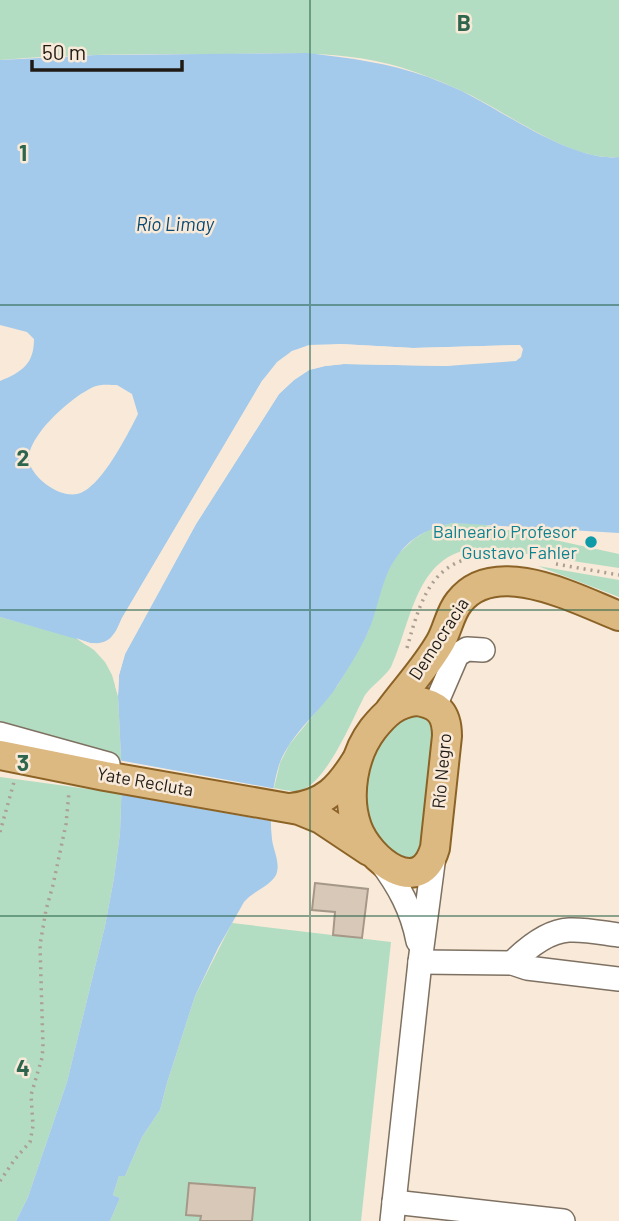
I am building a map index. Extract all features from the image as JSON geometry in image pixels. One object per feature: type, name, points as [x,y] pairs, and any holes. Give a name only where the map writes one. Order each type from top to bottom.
[{"type":"main road","name":"Democracia","points":[[389,711],[437,648],[460,601],[477,587],[500,582],[526,583],[557,591],[619,617]]},
{"type":"main road","points":[[389,711],[406,702],[416,701],[435,706]]},
{"type":"main road","name":"Río Negro","points":[[435,706],[441,711],[447,727],[435,848]]},
{"type":"main road","name":"Río Negro","points":[[375,857],[356,826],[352,791],[358,760],[369,735],[389,711]]},
{"type":"main road","name":"Yate Recluta","points":[[9,757],[107,770],[291,808],[321,819],[375,857]]},
{"type":"main road","name":"Yate Recluta","points":[[291,808],[324,799],[342,782],[358,760]]},
{"type":"main road","points":[[375,857],[399,871],[411,873],[428,865],[435,848]]},
{"type":"street","points":[[435,706],[457,655],[467,649],[483,650]]},
{"type":"street","points":[[0,734],[107,770]]},
{"type":"street","name":"Río Negro","points":[[393,1212],[435,848]]},
{"type":"street","name":"Río Negro","points":[[375,857],[393,878],[409,908],[420,962]]},
{"type":"street","points":[[512,964],[528,947],[566,929],[619,935]]},
{"type":"street","points":[[420,962],[512,964],[619,979]]},
{"type":"street","points":[[393,1212],[563,1221]]},
{"type":"path","points":[[0,832],[14,787],[9,757]]},
{"type":"path","points":[[0,1181],[30,1142],[32,1135],[31,1095],[43,1047],[40,945],[66,824],[69,787]]},
{"type":"green space","points":[[0,0],[619,0],[619,157],[601,157],[562,145],[449,85],[409,70],[367,59],[276,53],[104,55],[0,60]]},
{"type":"green space","points":[[453,523],[481,524],[619,554],[619,568],[487,548],[463,551],[445,559],[431,572],[421,589],[391,667],[365,695],[340,746],[324,771],[302,790],[274,788],[280,763],[289,745],[338,685],[368,632],[384,579],[396,556],[414,539],[433,527]]},
{"type":"green space","points":[[538,566],[619,580],[619,597]]},
{"type":"green space","points":[[0,617],[76,638],[94,650],[105,662],[118,696],[122,778],[108,758],[0,723]]},
{"type":"green space","points":[[425,710],[435,717],[423,854],[409,860],[394,856],[370,827],[363,795],[372,752],[395,718]]},
{"type":"green space","points":[[0,777],[103,791],[122,778],[120,833],[114,878],[67,1082],[28,1197],[16,1221],[0,1221]]},
{"type":"green space","points":[[232,923],[391,942],[361,1221],[110,1221],[120,1198],[113,1195],[119,1176],[125,1176],[142,1137],[160,1110],[195,996]]},
{"type":"water","name":"Río Limay","points":[[308,53],[369,62],[413,72],[451,86],[544,136],[583,153],[619,157],[619,533],[453,523],[421,534],[407,544],[386,576],[372,623],[358,652],[332,693],[284,753],[279,765],[271,811],[272,839],[278,866],[276,875],[244,902],[218,948],[195,996],[160,1110],[142,1137],[125,1176],[119,1176],[113,1195],[120,1198],[110,1221],[16,1221],[28,1197],[67,1082],[105,926],[120,833],[122,778],[119,675],[125,654],[196,524],[279,394],[309,370],[344,364],[446,366],[521,357],[520,345],[413,348],[340,344],[292,351],[262,381],[111,638],[90,643],[0,617],[0,381],[25,366],[32,355],[34,339],[27,332],[0,325],[0,60],[97,55]],"holes":[[[98,385],[117,385],[132,394],[138,414],[112,460],[95,483],[77,494],[69,494],[54,489],[38,477],[29,463],[31,449],[44,427],[65,406]]]},
{"type":"pier","points":[[309,345],[413,348],[520,345],[523,349],[521,357],[516,361],[446,366],[344,364],[309,370],[294,380],[279,394],[196,524],[125,654],[119,675],[118,696],[116,675],[122,652],[193,522],[276,392],[291,377],[307,367],[324,362],[446,362],[515,357],[519,350],[413,352],[340,348],[309,349],[294,354],[280,365],[265,383],[119,633],[111,642],[101,647],[86,645],[76,638],[100,644],[109,640],[116,631],[262,381],[277,362],[292,351]]},
{"type":"pier","points":[[118,760],[277,789],[276,822],[119,794]]},
{"type":"building","points":[[315,883],[368,889],[362,938],[333,935],[335,912],[312,910]]},
{"type":"building","points":[[189,1183],[255,1188],[252,1221],[200,1221],[201,1216],[186,1215]]},
{"type":"place","name":"Balneario Profesor Gustavo Fahler","points":[[591,542]]}]
